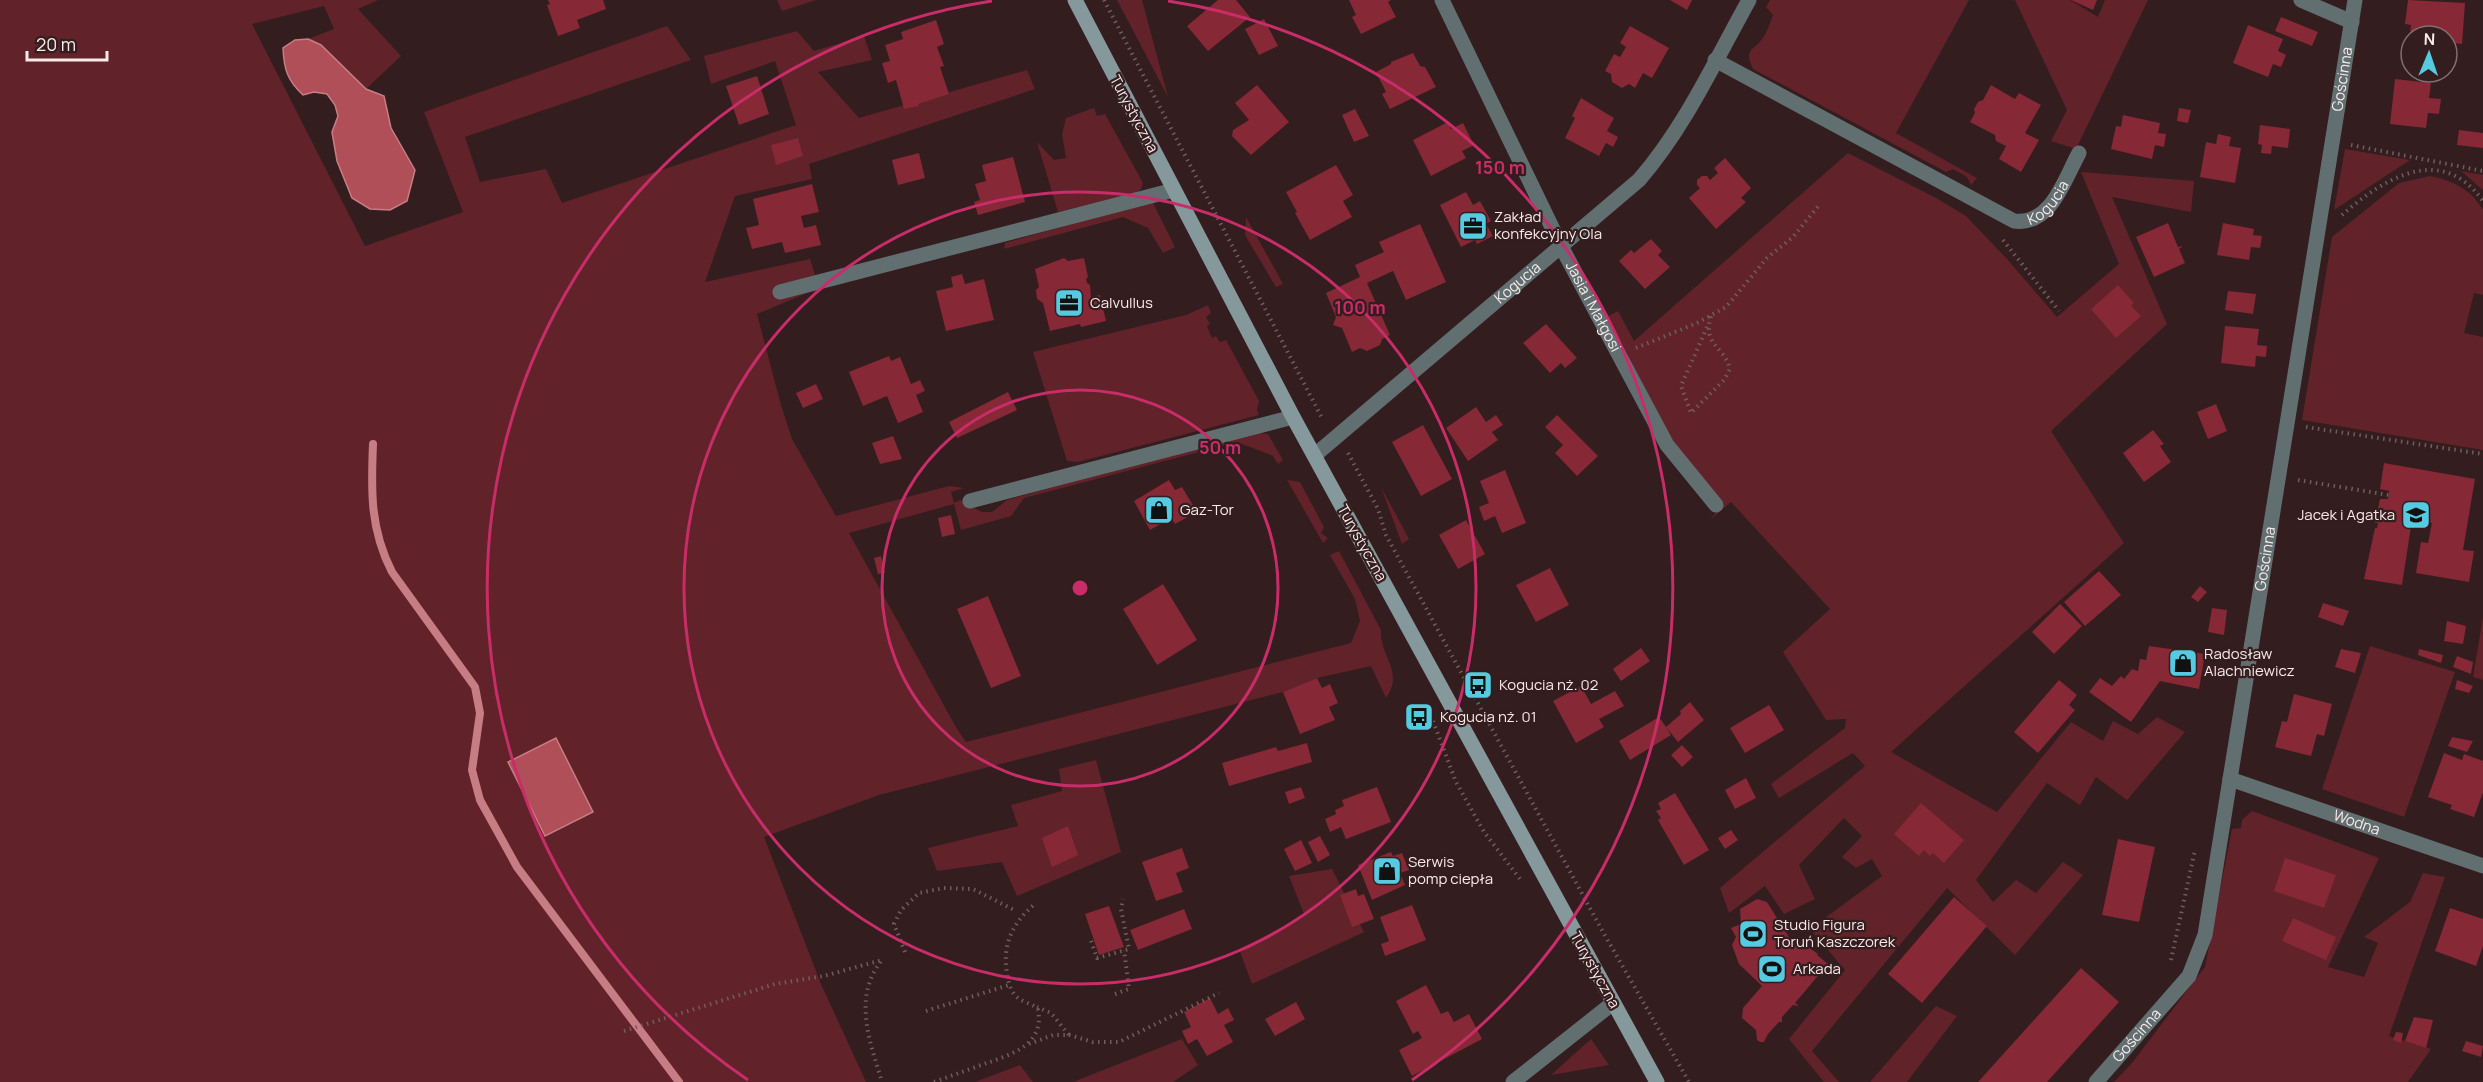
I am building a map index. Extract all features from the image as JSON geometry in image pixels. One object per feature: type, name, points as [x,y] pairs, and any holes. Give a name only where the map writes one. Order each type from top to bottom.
[{"type":"main road","name":"Turystyczna","points":[[1075,0],[1293,417],[1657,1082]]},
{"type":"street","name":"Kogucia","points":[[1314,455],[1562,248],[1639,180],[1659,158],[1676,131],[1749,0]]},
{"type":"street","points":[[2301,0],[2352,22]]},
{"type":"street","name":"Gościnna","points":[[2096,1082],[2189,976],[2205,935],[2318,242],[2355,0]]},
{"type":"street","name":"Jasia i Małgosi","points":[[1448,3],[1562,248],[1666,446],[1716,505]]},
{"type":"street","name":"Kogucia","points":[[1715,60],[2014,221],[2033,220],[2046,212],[2079,153]]},
{"type":"street","points":[[780,292],[1174,190]]},
{"type":"street","points":[[970,501],[1293,417]]},
{"type":"street","name":"Wodna","points":[[2230,779],[2483,866]]},
{"type":"street","points":[[1513,1082],[1613,1003]]},
{"type":"path","points":[[1104,0],[1323,418]]},
{"type":"path","points":[[2349,145],[2483,171]]},
{"type":"path","points":[[2318,242],[2368,193],[2395,178],[2423,168],[2440,170],[2461,180],[2483,201]]},
{"type":"path","points":[[1618,355],[1726,307],[1767,258],[1793,237],[1820,204]]},
{"type":"path","points":[[2001,236],[2059,310]]},
{"type":"path","points":[[1707,327],[1713,345],[1727,356],[1730,369],[1724,380],[1691,413],[1681,386],[1711,315]]},
{"type":"path","points":[[2288,424],[2483,454]]},
{"type":"path","points":[[1346,450],[1370,494],[1386,535],[1603,932],[1689,1082]]},
{"type":"path","points":[[2279,477],[2389,495]]},
{"type":"path","points":[[1362,499],[1370,494]]},
{"type":"path","points":[[2169,966],[2195,849]]},
{"type":"path","points":[[904,952],[894,924],[902,910],[919,893],[944,888],[973,889],[1016,911]]},
{"type":"path","points":[[1091,941],[1097,958],[1129,949],[1121,909],[1123,899]]},
{"type":"path","points":[[1035,904],[1020,918],[1007,944],[1005,962],[1010,985],[1017,997],[1051,1013],[1069,1035]]},
{"type":"path","points":[[1115,994],[1129,989],[1124,950]]},
{"type":"path","points":[[626,1031],[775,984],[824,976],[882,960],[876,967],[869,985],[865,1012],[869,1039],[882,1082]]},
{"type":"path","points":[[926,1011],[1010,985]]},
{"type":"path","points":[[934,1082],[1023,1049],[1053,1035],[1069,1035],[1093,1042],[1119,1042],[1219,993]]},
{"type":"path","points":[[1023,1049],[1038,1027],[1039,1015],[1036,1006]]},
{"type":"shaded area","points":[[0,0],[378,0],[358,9],[401,56],[366,89],[321,45],[308,39],[334,29],[324,6],[252,24],[365,246],[463,212],[424,112],[667,26],[691,60],[465,137],[480,182],[546,169],[562,203],[796,125],[775,61],[711,84],[704,56],[797,31],[814,51],[864,36],[872,60],[818,72],[859,118],[1027,70],[1035,89],[809,164],[812,179],[735,196],[705,282],[810,259],[819,288],[757,314],[792,439],[836,516],[949,486],[964,488],[951,492],[954,503],[960,500],[982,512],[992,512],[1007,500],[1251,432],[1268,434],[1283,460],[1278,464],[1273,456],[1237,442],[1024,498],[1011,516],[961,530],[954,504],[849,533],[957,729],[966,742],[1351,643],[1360,621],[1355,599],[1330,555],[1339,551],[1381,630],[1381,639],[1392,671],[1391,688],[1386,698],[1371,666],[1317,678],[1283,692],[879,795],[764,837],[821,984],[866,1082],[0,1082]]},
{"type":"shaded area","points":[[777,0],[816,0],[782,11]]},
{"type":"shaded area","points":[[1117,0],[1142,0],[1168,97]]},
{"type":"shaded area","points":[[1770,0],[1969,0],[1896,133],[1977,178],[1971,185],[1967,177],[1953,169],[1946,172],[1753,69],[1749,53],[1764,37],[1770,25],[1773,15],[1766,7]]},
{"type":"shaded area","points":[[2015,0],[2070,0],[2098,17],[2105,0],[2148,0],[2076,149],[2051,141],[2067,110]]},
{"type":"shaded area","points":[[308,39],[321,45],[366,89],[384,96],[391,128],[415,170],[407,201],[390,210],[370,209],[352,198],[337,161],[332,132],[338,116],[335,105],[327,94],[314,92],[303,95],[290,79],[284,62],[283,48],[295,40]]},
{"type":"shaded area","points":[[1094,108],[1097,116],[1105,114],[1143,183],[1141,189],[1136,193],[1058,212],[1037,142],[1054,160],[1066,158],[1062,134],[1066,118]]},
{"type":"shaded area","points":[[2345,149],[2410,160],[2334,210]]},
{"type":"shaded area","points":[[1848,153],[1938,199],[1966,216],[2057,317],[2119,264],[2081,172],[2194,181],[2191,212],[2112,197],[2167,324],[2051,431],[2124,543],[1891,752],[1997,812],[2071,722],[2103,741],[2113,721],[2138,734],[2157,717],[2185,732],[2127,800],[2096,777],[2080,805],[2047,783],[1976,880],[1993,902],[2016,880],[2036,893],[2063,862],[2083,875],[2015,955],[1947,888],[1812,1051],[1839,1082],[1824,1082],[1789,1039],[1845,970],[1810,929],[1882,876],[1872,859],[1856,868],[1842,857],[1862,836],[1844,818],[1799,865],[1815,899],[1784,914],[1765,886],[1729,913],[1720,888],[1865,766],[1853,753],[1779,798],[1771,784],[1845,728],[1846,719],[1826,720],[1783,652],[1830,609],[1731,502],[1710,520],[1722,505],[1674,443],[1607,317],[1618,311],[1634,341]]},
{"type":"shaded area","points":[[2461,171],[2483,175],[2483,190]]},
{"type":"shaded area","points":[[2430,176],[2446,180],[2467,191],[2483,210],[2483,295],[2474,293],[2464,333],[2483,337],[2483,450],[2302,420],[2332,237],[2399,183]]},
{"type":"shaded area","points":[[1152,201],[1175,247],[1163,253],[1148,228],[1123,217],[1004,249],[1005,243]]},
{"type":"shaded area","points":[[1246,217],[1283,284],[1276,287],[1245,235]]},
{"type":"shaded area","points":[[1208,305],[1211,313],[1206,317],[1210,324],[1207,326],[1212,338],[1216,336],[1220,342],[1226,340],[1259,401],[1257,409],[1259,415],[1078,462],[1067,461],[1033,352],[1186,315]]},
{"type":"shaded area","points":[[1287,480],[1300,482],[1324,527],[1321,533],[1328,538],[1323,543]]},
{"type":"shaded area","points":[[1381,487],[1409,539],[1402,544]]},
{"type":"shaded area","points":[[2483,617],[2483,680],[2473,677]]},
{"type":"shaded area","points":[[2370,646],[2455,672],[2404,817],[2322,789]]},
{"type":"shaded area","points":[[556,738],[593,812],[545,836],[508,762]]},
{"type":"shaded area","points":[[1096,760],[1121,852],[1017,896],[1002,862],[937,871],[928,848],[1018,826],[1011,805],[1062,791],[1059,769]]},
{"type":"shaded area","points":[[2252,811],[2379,858],[2328,967],[2364,977],[2378,943],[2364,937],[2410,902],[2423,873],[2445,877],[2389,1036],[2431,1049],[2408,1082],[2114,1082],[2132,1063],[2205,967],[2232,829],[2241,828],[2242,820]]},
{"type":"shaded area","points":[[1332,869],[1364,932],[1252,984],[1239,949],[1305,916],[1289,876]]},
{"type":"shaded area","points":[[1936,1006],[1957,1016],[1907,1082],[1870,1082]]},
{"type":"shaded area","points":[[1182,1039],[1198,1065],[1173,1082],[1073,1082]]},
{"type":"shaded area","points":[[1591,1039],[1609,1065],[1551,1075]]},
{"type":"shaded area","points":[[1020,1065],[1033,1082],[975,1082]]},
{"type":"building","points":[[548,0],[603,0],[606,9],[577,20],[580,28],[558,36],[547,5],[550,4]]},
{"type":"building","points":[[1218,0],[1236,0],[1250,17],[1208,51],[1187,26]]},
{"type":"building","points":[[1349,0],[1391,0],[1388,2],[1396,17],[1361,34],[1352,17],[1356,15]]},
{"type":"building","points":[[1670,0],[1692,0],[1687,10]]},
{"type":"building","points":[[2071,0],[2097,0],[2093,10]]},
{"type":"building","points":[[2408,0],[2465,3],[2462,44],[2459,44],[2459,24],[2405,24]]},
{"type":"building","points":[[2281,17],[2318,32],[2312,46],[2275,31]]},
{"type":"building","points":[[1264,19],[1278,46],[1259,55],[1245,29]]},
{"type":"building","points":[[936,20],[944,44],[937,47],[944,66],[940,67],[949,94],[918,104],[919,106],[904,109],[896,80],[888,83],[882,63],[890,61],[885,45],[903,39],[901,32]]},
{"type":"building","points":[[2248,25],[2283,39],[2278,51],[2286,55],[2281,67],[2273,64],[2268,77],[2233,63]]},
{"type":"building","points":[[1630,26],[1669,48],[1652,78],[1643,73],[1635,88],[1629,84],[1622,88],[1612,82],[1611,74],[1605,71],[1614,54],[1620,57],[1626,47],[1620,43]]},
{"type":"building","points":[[1413,53],[1420,66],[1425,67],[1436,87],[1390,109],[1382,94],[1386,92],[1376,72],[1391,62]]},
{"type":"building","points":[[757,76],[769,114],[739,125],[726,86]]},
{"type":"building","points":[[2395,79],[2399,79],[2399,84],[2431,84],[2429,98],[2441,99],[2439,114],[2428,113],[2426,128],[2390,124]]},
{"type":"building","points":[[1257,85],[1289,122],[1251,155],[1232,136],[1233,130],[1249,120],[1235,103]]},
{"type":"building","points":[[1991,85],[2015,99],[2019,93],[2041,105],[2025,133],[2039,140],[2021,172],[1999,159],[2006,146],[1996,141],[1995,135],[1970,122],[1975,113],[1974,109],[1978,102],[1983,100]]},
{"type":"building","points":[[1581,98],[1614,118],[1607,131],[1618,137],[1613,147],[1606,143],[1599,156],[1565,138],[1575,118],[1572,116]]},
{"type":"building","points":[[2179,108],[2191,110],[2188,123],[2177,121]]},
{"type":"building","points":[[1355,109],[1369,136],[1354,142],[1342,115]]},
{"type":"building","points":[[2123,115],[2160,123],[2158,133],[2166,134],[2164,147],[2155,145],[2152,159],[2111,149],[2116,126],[2121,127]]},
{"type":"building","points":[[1448,122],[1451,129],[1463,123],[1474,145],[1462,151],[1466,158],[1431,176],[1413,140]]},
{"type":"building","points":[[2260,125],[2290,129],[2288,148],[2272,146],[2271,154],[2261,153],[2262,145],[2258,144]]},
{"type":"building","points":[[2459,130],[2483,133],[2483,148],[2457,145]]},
{"type":"building","points":[[2218,134],[2231,137],[2229,146],[2241,148],[2235,183],[2200,177],[2206,142],[2216,144]]},
{"type":"building","points":[[798,138],[803,156],[776,165],[771,145]]},
{"type":"building","points":[[919,153],[925,178],[898,185],[892,160]]},
{"type":"building","points":[[1013,157],[1025,202],[978,215],[974,202],[980,200],[975,184],[986,181],[982,165]]},
{"type":"building","points":[[1725,158],[1751,188],[1741,198],[1746,202],[1716,229],[1689,198],[1700,188],[1697,180],[1702,176],[1707,176],[1710,180],[1718,173],[1714,168]]},
{"type":"building","points":[[1336,165],[1353,195],[1343,201],[1352,217],[1310,240],[1286,192]]},
{"type":"building","points":[[812,184],[819,212],[801,216],[804,228],[816,225],[821,245],[785,253],[782,242],[752,249],[746,228],[759,225],[753,199]]},
{"type":"building","points":[[1466,192],[1473,205],[1480,201],[1491,221],[1486,224],[1493,236],[1477,244],[1475,240],[1461,247],[1440,205]]},
{"type":"building","points":[[2168,223],[2178,247],[2183,246],[2179,249],[2185,263],[2154,277],[2136,237]]},
{"type":"building","points":[[2223,223],[2254,229],[2253,235],[2262,236],[2260,248],[2251,247],[2249,260],[2217,255]]},
{"type":"building","points":[[1420,224],[1446,282],[1406,300],[1393,271],[1367,283],[1390,335],[1382,339],[1380,345],[1367,351],[1360,348],[1352,352],[1342,328],[1333,325],[1336,317],[1326,293],[1360,277],[1355,265],[1384,252],[1379,242]]},
{"type":"building","points":[[1651,239],[1662,251],[1658,255],[1670,267],[1645,289],[1619,261],[1631,250],[1634,253]]},
{"type":"building","points":[[1064,258],[1068,261],[1084,258],[1091,297],[1100,295],[1106,321],[1050,331],[1043,303],[1037,299],[1036,290],[1039,287],[1035,269]]},
{"type":"building","points":[[962,274],[965,284],[984,279],[994,320],[946,331],[936,291],[953,287],[951,277]]},
{"type":"building","points":[[2118,285],[2134,303],[2131,306],[2141,316],[2116,338],[2091,309]]},
{"type":"building","points":[[2228,291],[2256,294],[2253,314],[2225,310]]},
{"type":"building","points":[[1546,324],[1577,358],[1565,368],[1561,363],[1550,373],[1523,343]]},
{"type":"building","points":[[2225,326],[2259,329],[2257,345],[2267,346],[2266,357],[2256,356],[2255,367],[2221,363]]},
{"type":"building","points":[[889,356],[891,361],[900,357],[911,384],[920,380],[925,391],[916,395],[923,412],[898,423],[887,396],[863,406],[849,372]]},
{"type":"building","points":[[816,384],[823,399],[803,408],[796,393]]},
{"type":"building","points":[[1008,392],[1017,410],[957,438],[949,422]]},
{"type":"building","points":[[2216,404],[2227,431],[2208,439],[2197,412]]},
{"type":"building","points":[[1476,407],[1486,422],[1496,415],[1503,425],[1492,432],[1498,440],[1468,461],[1446,428]]},
{"type":"building","points":[[1557,415],[1598,456],[1577,476],[1555,453],[1563,445],[1545,427]]},
{"type":"building","points":[[1423,425],[1452,479],[1421,496],[1392,442]]},
{"type":"building","points":[[2153,430],[2164,444],[2160,446],[2171,462],[2144,482],[2123,453]]},
{"type":"building","points":[[893,436],[902,459],[880,464],[872,443]]},
{"type":"building","points":[[2384,463],[2475,479],[2463,550],[2474,551],[2469,582],[2416,573],[2421,542],[2428,543],[2432,523],[2412,520],[2402,585],[2364,579],[2378,523],[2375,523],[2380,499],[2388,499],[2389,491],[2380,489]]},
{"type":"building","points":[[1505,470],[1526,523],[1502,533],[1495,516],[1484,521],[1479,507],[1489,503],[1480,481]]},
{"type":"building","points":[[1169,480],[1175,490],[1182,487],[1197,512],[1175,524],[1171,518],[1150,530],[1134,501]]},
{"type":"building","points":[[951,515],[955,534],[942,537],[938,518]]},
{"type":"building","points":[[1466,520],[1485,554],[1458,569],[1439,535]]},
{"type":"building","points":[[881,556],[885,573],[878,574],[874,558]]},
{"type":"building","points":[[1550,568],[1569,605],[1536,622],[1516,585]]},
{"type":"building","points":[[2099,571],[2121,595],[2085,626],[2064,602]]},
{"type":"building","points":[[1163,584],[1197,640],[1157,665],[1123,609]]},
{"type":"building","points":[[2200,586],[2207,592],[2198,602],[2191,597]]},
{"type":"building","points":[[988,596],[1021,676],[991,688],[957,609]]},
{"type":"building","points":[[2323,603],[2349,611],[2343,626],[2318,617]]},
{"type":"building","points":[[2060,604],[2082,626],[2054,654],[2032,632]]},
{"type":"building","points":[[2212,608],[2227,610],[2224,635],[2208,632]]},
{"type":"building","points":[[2447,621],[2466,626],[2463,644],[2444,641]]},
{"type":"building","points":[[2149,646],[2205,654],[2199,689],[2160,681],[2131,722],[2089,692],[2100,678],[2112,686],[2121,676],[2124,679],[2132,669],[2138,671],[2140,659],[2146,660]]},
{"type":"building","points":[[1641,648],[1650,661],[1621,681],[1613,669]]},
{"type":"building","points":[[2341,649],[2361,653],[2355,673],[2335,667]]},
{"type":"building","points":[[2419,649],[2443,655],[2441,663],[2418,655]]},
{"type":"building","points":[[2457,656],[2473,662],[2471,674],[2453,667]]},
{"type":"building","points":[[1317,678],[1322,688],[1330,684],[1338,703],[1329,707],[1335,720],[1300,734],[1283,692]]},
{"type":"building","points":[[2059,680],[2077,695],[2069,705],[2075,710],[2038,753],[2014,732]]},
{"type":"building","points":[[2457,680],[2473,686],[2469,693],[2455,689]]},
{"type":"building","points":[[1581,686],[1591,704],[1615,691],[1624,706],[1599,719],[1604,727],[1576,743],[1553,701]]},
{"type":"building","points":[[2294,694],[2332,704],[2324,736],[2317,734],[2311,756],[2275,747],[2282,721],[2287,722]]},
{"type":"building","points":[[1690,702],[1704,720],[1678,742],[1666,727],[1681,714],[1680,711]]},
{"type":"building","points":[[1769,705],[1784,730],[1745,753],[1730,728]]},
{"type":"building","points":[[1659,717],[1671,735],[1630,760],[1619,741]]},
{"type":"building","points":[[2452,737],[2473,741],[2467,752],[2448,746]]},
{"type":"building","points":[[1307,743],[1312,762],[1229,786],[1222,763],[1276,747],[1278,751]]},
{"type":"building","points":[[1682,745],[1693,757],[1682,767],[1671,755]]},
{"type":"building","points":[[2444,753],[2462,760],[2464,754],[2483,761],[2483,792],[2474,817],[2450,809],[2452,805],[2428,797]]},
{"type":"building","points":[[1746,778],[1756,798],[1735,809],[1725,790]]},
{"type":"building","points":[[1301,787],[1305,798],[1289,804],[1285,792]]},
{"type":"building","points":[[1377,787],[1391,822],[1346,839],[1341,827],[1330,832],[1325,819],[1336,814],[1335,810],[1344,806],[1342,800]]},
{"type":"building","points":[[1675,793],[1709,850],[1684,865],[1658,820],[1661,818],[1656,811],[1661,809],[1658,803]]},
{"type":"building","points":[[1921,803],[1964,840],[1944,863],[1933,853],[1930,856],[1924,850],[1919,856],[1894,834]]},
{"type":"building","points":[[1068,826],[1078,855],[1052,867],[1042,838]]},
{"type":"building","points":[[1731,830],[1738,840],[1725,849],[1718,838]]},
{"type":"building","points":[[1320,836],[1330,855],[1318,862],[1308,842]]},
{"type":"building","points":[[2118,839],[2155,847],[2139,922],[2102,915]]},
{"type":"building","points":[[1301,840],[1312,863],[1295,871],[1284,849]]},
{"type":"building","points":[[1182,848],[1189,868],[1176,873],[1183,892],[1156,901],[1142,862]]},
{"type":"building","points":[[1391,852],[1393,856],[1402,853],[1409,870],[1400,873],[1405,885],[1372,900],[1358,865]]},
{"type":"building","points":[[2285,858],[2336,875],[2324,908],[2274,891]]},
{"type":"building","points":[[1356,889],[1358,896],[1364,894],[1374,919],[1352,927],[1340,895]]},
{"type":"building","points":[[1954,897],[1987,926],[1922,1003],[1888,974]]},
{"type":"building","points":[[1757,899],[1767,902],[1792,942],[1800,941],[1828,964],[1795,1003],[1799,1006],[1793,1005],[1782,1017],[1782,1022],[1779,1022],[1768,1034],[1764,1042],[1757,1040],[1756,1030],[1742,1018],[1743,1008],[1762,986],[1739,964],[1732,945],[1736,937],[1731,928],[1741,924],[1740,909]]},
{"type":"building","points":[[1412,905],[1426,940],[1385,956],[1381,944],[1389,941],[1380,917]]},
{"type":"building","points":[[1109,906],[1124,947],[1099,955],[1085,914]]},
{"type":"building","points":[[2450,908],[2483,919],[2483,946],[2476,966],[2435,951]]},
{"type":"building","points":[[1184,909],[1192,929],[1138,950],[1130,930]]},
{"type":"building","points":[[2293,918],[2336,937],[2326,960],[2282,941]]},
{"type":"building","points":[[2081,968],[2119,1002],[2047,1082],[1978,1082]]},
{"type":"building","points":[[1426,985],[1441,1014],[1448,1011],[1454,1022],[1469,1014],[1482,1039],[1412,1076],[1399,1050],[1422,1038],[1418,1031],[1413,1034],[1396,1001]]},
{"type":"building","points":[[1210,998],[1218,1014],[1228,1008],[1234,1020],[1224,1025],[1233,1042],[1207,1056],[1197,1039],[1188,1044],[1182,1031],[1191,1027],[1184,1012]]},
{"type":"building","points":[[1296,1002],[1305,1019],[1275,1036],[1265,1019]]},
{"type":"building","points":[[2414,1017],[2433,1020],[2426,1048],[2405,1041]]},
{"type":"building","points":[[2396,1032],[2403,1033],[2401,1043],[2393,1040]]},
{"type":"building","points":[[2466,1041],[2483,1046],[2481,1057],[2462,1051]]},
{"type":"waterway","points":[[373,444],[373,510],[385,556],[392,572],[475,687],[480,713],[472,770],[480,800],[517,867],[679,1082]]},
{"type":"place","name":"Zakład konfekcyjny Ola","points":[[1473,226]]},
{"type":"place","name":"Calvullus","points":[[1069,303]]},
{"type":"place","name":"Gaz-Tor","points":[[1159,510]]},
{"type":"place","name":"Jacek i Agatka","points":[[2416,515]]},
{"type":"place","name":"Radosław Alachniewicz","points":[[2183,663]]},
{"type":"place","name":"Kogucia nż. 02","points":[[1478,685]]},
{"type":"place","name":"Kogucia nż. 01","points":[[1419,717]]},
{"type":"place","name":"Serwis pomp ciepła","points":[[1387,871]]},
{"type":"place","name":"Studio Figura Toruń Kaszczorek","points":[[1753,934]]},
{"type":"place","name":"Arkada","points":[[1772,969]]}]
